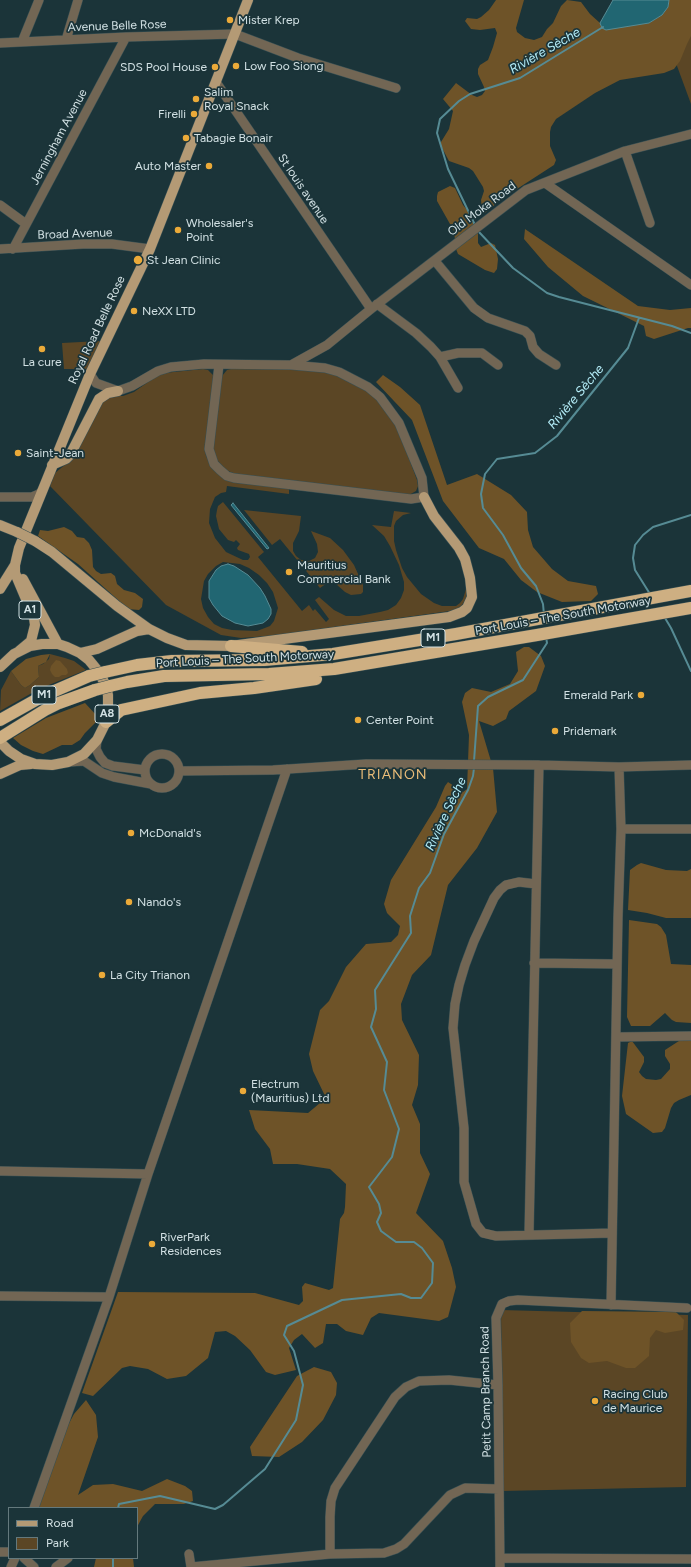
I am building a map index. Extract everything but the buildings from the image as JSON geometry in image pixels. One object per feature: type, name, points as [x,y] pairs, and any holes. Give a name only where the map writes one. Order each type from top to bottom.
[{"type":"highway","name":"Port Louis – The South Motorway","points":[[0,720],[42,696],[89,676],[137,665],[160,662],[264,660],[333,654],[450,636],[691,591]]},
{"type":"highway","name":"Port Louis – The South Motorway","points":[[2,738],[55,706],[95,690],[127,682],[164,676],[302,672],[395,660],[691,608]]},
{"type":"highway","points":[[231,646],[333,654]]},
{"type":"highway","points":[[106,722],[121,710],[200,693],[254,688],[338,676],[395,660]]},
{"type":"main road","name":"Royal Road Belle Rose","points":[[0,589],[16,563],[22,540],[90,374],[150,249],[248,0]]},
{"type":"main road","points":[[52,465],[66,459],[70,455],[99,399],[108,393],[118,391]]},
{"type":"main road","points":[[0,525],[35,541],[52,552],[117,606],[149,630],[186,645],[231,646],[449,617],[462,612],[467,608],[472,597],[472,584],[465,559],[459,548],[434,516],[424,497]]},
{"type":"main road","name":"A1","points":[[16,563],[58,644]]},
{"type":"main road","name":"A1","points":[[16,563],[15,573],[34,618],[35,625],[31,641],[19,651]]},
{"type":"main road","points":[[80,653],[97,649],[137,631],[149,630]]},
{"type":"main road","name":"A8","points":[[0,667],[5,656],[30,646],[58,644],[80,653],[89,660],[98,671],[104,682],[108,702],[106,722],[97,740],[84,754],[68,762],[52,765],[35,764],[22,759],[9,751],[2,738]]},
{"type":"main road","points":[[0,774],[20,765],[35,764]]},
{"type":"street","points":[[22,42],[39,0]]},
{"type":"street","points":[[66,40],[78,0]]},
{"type":"street","points":[[235,34],[298,58],[396,88]]},
{"type":"street","name":"Avenue Belle Rose","points":[[0,43],[235,34]]},
{"type":"street","name":"Jerningham Avenue","points":[[13,249],[126,37]]},
{"type":"street","name":"St louis avenue","points":[[216,82],[374,307],[416,333],[440,357],[458,388]]},
{"type":"street","name":"Old Moka Road","points":[[291,365],[327,345],[526,190],[625,151],[691,134]]},
{"type":"street","points":[[625,151],[650,223]]},
{"type":"street","points":[[545,183],[691,286]]},
{"type":"street","points":[[0,205],[26,224]]},
{"type":"street","name":"Broad Avenue","points":[[0,249],[104,244],[150,249]]},
{"type":"street","points":[[435,260],[474,308],[488,318],[525,331],[530,336],[533,347],[539,354],[556,365]]},
{"type":"street","points":[[680,278],[691,275]]},
{"type":"street","points":[[440,357],[458,352],[482,353],[498,365]]},
{"type":"street","points":[[90,374],[96,383],[118,391],[132,386],[158,371],[171,367],[204,364],[291,365],[325,368],[339,372],[368,387],[380,397],[399,423],[422,478],[424,497],[411,499],[234,478],[228,476],[214,464],[209,449],[219,365]]},
{"type":"street","points":[[0,497],[32,496],[39,494],[42,491]]},
{"type":"street","points":[[97,740],[96,749],[105,763],[113,766],[145,770]]},
{"type":"street","points":[[68,762],[84,761],[102,773],[114,777],[151,784],[162,788],[170,786],[177,780],[179,771],[176,761],[172,757],[162,754],[152,757],[149,760],[145,770],[147,780],[151,784]]},
{"type":"street","points":[[179,771],[366,764],[619,767],[691,765]]},
{"type":"street","points":[[529,1234],[538,765]]},
{"type":"street","points":[[619,767],[621,829],[611,1305],[687,1308]]},
{"type":"street","points":[[34,1507],[109,1297],[148,1174],[287,768]]},
{"type":"street","points":[[621,829],[691,829]]},
{"type":"street","points":[[536,884],[519,882],[506,885],[500,890],[494,898],[464,965],[455,1004],[453,1028],[464,1128],[464,1182],[476,1224],[483,1233],[496,1236],[612,1233]]},
{"type":"street","points":[[534,963],[617,964]]},
{"type":"street","points":[[617,1037],[691,1036]]},
{"type":"street","points":[[0,1171],[148,1174]]},
{"type":"street","points":[[0,1296],[109,1297]]},
{"type":"street","name":"Petit Camp Branch Road","points":[[500,1563],[496,1318],[502,1304],[509,1301],[518,1300],[611,1305]]},
{"type":"street","points":[[330,1554],[331,1501],[335,1488],[395,1397],[406,1387],[419,1381],[449,1380],[498,1385]]},
{"type":"street","points":[[189,1554],[191,1567],[330,1554],[377,1554],[400,1547],[450,1495],[465,1488],[499,1489]]},
{"type":"street","points":[[25,1559],[34,1567]]},
{"type":"street","points":[[56,1567],[67,1559]]},
{"type":"street","points":[[500,1563],[691,1559]]},
{"type":"green space","points":[[691,27],[691,104],[666,36]]},
{"type":"green space","points":[[100,341],[91,369],[64,369],[62,343]]},
{"type":"green space","points":[[203,369],[208,370],[214,376],[205,444],[206,456],[213,468],[289,489],[289,494],[227,486],[226,492],[215,497],[210,509],[209,523],[215,538],[226,552],[243,560],[248,560],[250,557],[249,554],[238,550],[237,548],[240,544],[236,540],[234,542],[228,540],[219,529],[216,516],[218,506],[223,502],[264,552],[258,557],[302,611],[309,605],[313,611],[315,609],[326,622],[329,619],[315,600],[319,597],[334,610],[346,616],[359,616],[380,612],[388,610],[396,605],[404,590],[404,582],[399,565],[390,546],[384,536],[372,525],[391,527],[394,511],[411,513],[403,515],[396,521],[394,526],[394,541],[402,568],[407,577],[421,594],[434,603],[442,606],[456,606],[463,599],[466,589],[466,599],[462,605],[456,610],[450,611],[269,636],[241,638],[221,635],[166,605],[50,486],[55,473],[72,459],[100,402],[109,396],[123,396],[134,392],[155,377],[164,373]],"holes":[[[223,562],[240,564],[259,575],[267,583],[273,592],[278,608],[274,621],[270,626],[257,631],[222,628],[214,624],[203,608],[201,599],[204,581],[208,574],[216,566]]]},
{"type":"green space","points":[[291,369],[324,371],[334,374],[361,387],[377,400],[390,416],[400,434],[417,480],[418,486],[416,491],[409,495],[235,474],[226,470],[216,459],[213,445],[222,376],[227,370]]},
{"type":"green space","points":[[244,510],[301,516],[299,531],[293,543],[293,551],[296,556],[301,560],[309,561],[315,558],[318,552],[317,544],[311,531],[330,538],[343,550],[354,565],[363,585],[363,592],[361,594],[351,595],[336,584],[331,583],[327,583],[320,588],[280,539],[272,545]]},
{"type":"green space","points":[[50,654],[74,661],[86,670],[39,689],[0,711],[1,690],[11,671],[25,688],[39,677],[38,666],[49,659]]},
{"type":"green space","name":"Racing Club de Maurice","points":[[501,1310],[688,1315],[686,1487],[502,1491]]},
{"type":"shaded area","points":[[496,0],[524,0],[516,28],[517,32],[525,38],[534,40],[542,37],[553,23],[561,6],[567,0],[581,2],[590,14],[600,23],[602,28],[649,23],[662,15],[668,7],[669,0],[691,0],[691,36],[680,61],[674,69],[664,73],[620,80],[595,93],[556,119],[550,132],[550,146],[556,160],[554,165],[503,198],[485,213],[482,210],[481,200],[484,191],[483,187],[473,171],[469,168],[449,161],[441,146],[441,142],[449,129],[453,111],[443,99],[456,83],[477,97],[482,95],[485,91],[478,74],[478,69],[480,65],[488,60],[497,33],[495,28],[480,30],[471,29],[465,21],[467,18],[477,19],[481,17],[489,10]]},
{"type":"shaded area","points":[[450,186],[455,188],[463,205],[472,216],[478,234],[478,243],[481,247],[491,243],[495,245],[498,259],[497,269],[494,273],[485,270],[458,254],[454,231],[437,201],[438,192]]},
{"type":"shaded area","points":[[525,229],[638,306],[670,310],[691,308],[691,328],[654,339],[646,336],[644,326],[583,296],[548,267],[524,239]]},
{"type":"shaded area","points":[[383,375],[400,387],[420,405],[447,485],[477,474],[511,495],[527,512],[528,530],[533,547],[552,569],[568,581],[596,586],[598,594],[591,601],[562,602],[537,592],[521,580],[504,559],[479,548],[443,501],[412,420],[376,382]]},
{"type":"shaded area","points":[[64,527],[72,531],[77,537],[84,538],[89,543],[92,550],[93,567],[96,571],[101,574],[111,573],[115,576],[117,584],[124,590],[135,593],[143,599],[142,607],[139,610],[128,609],[78,564],[38,536],[40,530],[48,531]]},
{"type":"shaded area","points":[[524,647],[529,647],[541,656],[545,666],[536,691],[509,711],[506,719],[493,726],[479,721],[493,768],[497,812],[477,848],[448,885],[431,955],[412,975],[401,1004],[402,1020],[419,1055],[418,1085],[412,1105],[420,1124],[420,1153],[430,1174],[416,1213],[443,1241],[452,1268],[456,1287],[448,1317],[439,1321],[379,1313],[371,1318],[363,1335],[346,1331],[337,1324],[326,1324],[323,1343],[315,1348],[302,1334],[294,1340],[289,1348],[296,1370],[275,1375],[266,1372],[250,1350],[235,1336],[226,1331],[215,1332],[208,1358],[186,1376],[167,1379],[148,1369],[130,1366],[122,1368],[93,1396],[82,1393],[118,1292],[255,1293],[299,1305],[303,1301],[302,1287],[305,1283],[329,1290],[333,1288],[340,1219],[344,1213],[345,1207],[346,1184],[330,1169],[297,1164],[273,1164],[270,1149],[255,1129],[249,1110],[308,1113],[326,1098],[313,1071],[309,1054],[320,1010],[329,1001],[346,967],[366,944],[391,942],[398,935],[400,926],[387,913],[384,904],[391,880],[436,807],[448,782],[463,792],[467,789],[469,735],[462,702],[465,693],[472,688],[491,692],[510,684],[518,671],[516,652]]},
{"type":"shaded area","points":[[50,654],[46,662],[38,666],[39,677],[25,688],[11,671],[26,659]]},
{"type":"shaded area","points":[[56,660],[60,661],[67,669],[68,673],[66,675],[55,677],[52,674],[50,670],[51,666]]},
{"type":"shaded area","points":[[85,703],[97,716],[96,722],[80,740],[72,745],[62,745],[43,754],[21,745],[13,738],[46,718]]},
{"type":"shaded area","points":[[641,863],[666,870],[687,871],[691,869],[691,918],[666,918],[628,910],[630,870]]},
{"type":"shaded area","points":[[629,920],[657,924],[666,935],[671,964],[691,965],[691,1023],[676,1022],[665,1013],[650,1026],[631,1026],[627,1017]]},
{"type":"shaded area","points":[[682,1039],[691,1040],[691,1095],[674,1103],[665,1128],[662,1132],[653,1133],[626,1114],[622,1096],[628,1043],[632,1041],[644,1057],[644,1062],[639,1072],[642,1076],[646,1079],[656,1080],[661,1079],[670,1069],[670,1064],[665,1056],[665,1050]]},
{"type":"shaded area","points":[[582,1311],[676,1312],[684,1320],[683,1330],[665,1333],[656,1330],[650,1338],[649,1356],[635,1368],[626,1368],[607,1361],[589,1363],[581,1358],[571,1342],[570,1323]]},
{"type":"shaded area","points":[[314,1367],[331,1372],[337,1383],[336,1395],[323,1420],[302,1442],[279,1457],[252,1456],[250,1447],[297,1376]]},
{"type":"shaded area","points":[[86,1400],[96,1415],[98,1437],[78,1495],[93,1485],[113,1484],[142,1491],[167,1479],[185,1486],[192,1491],[193,1501],[184,1504],[155,1504],[143,1516],[138,1525],[138,1507],[37,1507],[61,1438],[74,1414]]},
{"type":"shaded area","points":[[96,1559],[133,1559],[134,1567],[94,1567]]},
{"type":"water","points":[[613,0],[669,0],[668,7],[662,15],[649,23],[606,30],[602,28],[600,23]]},
{"type":"water","points":[[233,503],[269,548],[267,549],[231,505]]},
{"type":"water","points":[[228,564],[248,575],[265,596],[271,609],[271,614],[263,623],[248,626],[235,623],[222,616],[213,605],[209,598],[209,581],[216,570],[221,566]]},
{"type":"waterway","name":"Rivière Sèche","points":[[475,225],[448,169],[437,133],[440,119],[459,101],[470,94],[520,78],[603,27]]},
{"type":"waterway","name":"Rivière Sèche","points":[[478,231],[513,268],[547,293],[672,326],[691,333]]},
{"type":"waterway","name":"Rivière Sèche","points":[[544,615],[543,604],[536,586],[521,568],[503,535],[483,508],[481,494],[485,474],[497,459],[535,453],[557,436],[628,348],[639,318]]},
{"type":"waterway","points":[[650,594],[635,570],[633,558],[635,545],[643,535],[653,527],[691,515]]},
{"type":"waterway","points":[[665,618],[691,671]]},
{"type":"waterway","name":"Rivière Sèche","points":[[474,761],[478,706],[488,697],[523,680],[547,643],[546,637]]},
{"type":"waterway","name":"Rivière Sèche","points":[[118,1507],[119,1504],[160,1496],[215,1509],[223,1505],[265,1469],[296,1420],[303,1385],[294,1351],[284,1335],[287,1326],[342,1300],[401,1294],[411,1298],[421,1298],[432,1283],[433,1263],[422,1248],[414,1242],[396,1242],[381,1231],[377,1222],[381,1213],[379,1204],[369,1187],[392,1157],[399,1129],[384,1090],[387,1062],[371,1027],[376,1009],[375,990],[411,933],[410,916],[419,888],[430,873],[444,834],[468,790],[474,768]]},
{"type":"waterway","name":"Rivière Sèche","points":[[113,1559],[113,1567]]},
{"type":"place","name":"Mister Krep","points":[[230,20]]},
{"type":"place","name":"Low Foo Siong","points":[[236,66]]},
{"type":"place","name":"SDS Pool House","points":[[215,67]]},
{"type":"place","name":"Salim Royal Snack","points":[[196,99]]},
{"type":"place","name":"Firelli","points":[[194,114]]},
{"type":"place","name":"Tabagie Bonair","points":[[186,138]]},
{"type":"place","name":"Auto Master","points":[[209,166]]},
{"type":"place","name":"Wholesaler's Point","points":[[178,230]]},
{"type":"place","name":"St Jean Clinic","points":[[138,260]]},
{"type":"place","name":"NeXX LTD","points":[[134,311]]},
{"type":"place","name":"La cure","points":[[42,349]]},
{"type":"place","name":"Saint-Jean","points":[[18,453]]},
{"type":"place","name":"Mauritius Commercial Bank","points":[[289,572]]},
{"type":"place","name":"Emerald Park","points":[[641,695]]},
{"type":"place","name":"Center Point","points":[[358,720]]},
{"type":"place","name":"Pridemark","points":[[555,731]]},
{"type":"place","name":"McDonald's","points":[[131,833]]},
{"type":"place","name":"Nando's","points":[[129,902]]},
{"type":"place","name":"La City Trianon","points":[[102,975]]},
{"type":"place","name":"Electrum (Mauritius) Ltd","points":[[243,1091]]},
{"type":"place","name":"RiverPark Residences","points":[[152,1244]]},
{"type":"place","name":"Racing Club de Maurice","points":[[595,1401]]},
{"type":"district","name":"TRIANON","points":[[393,775]]}]
